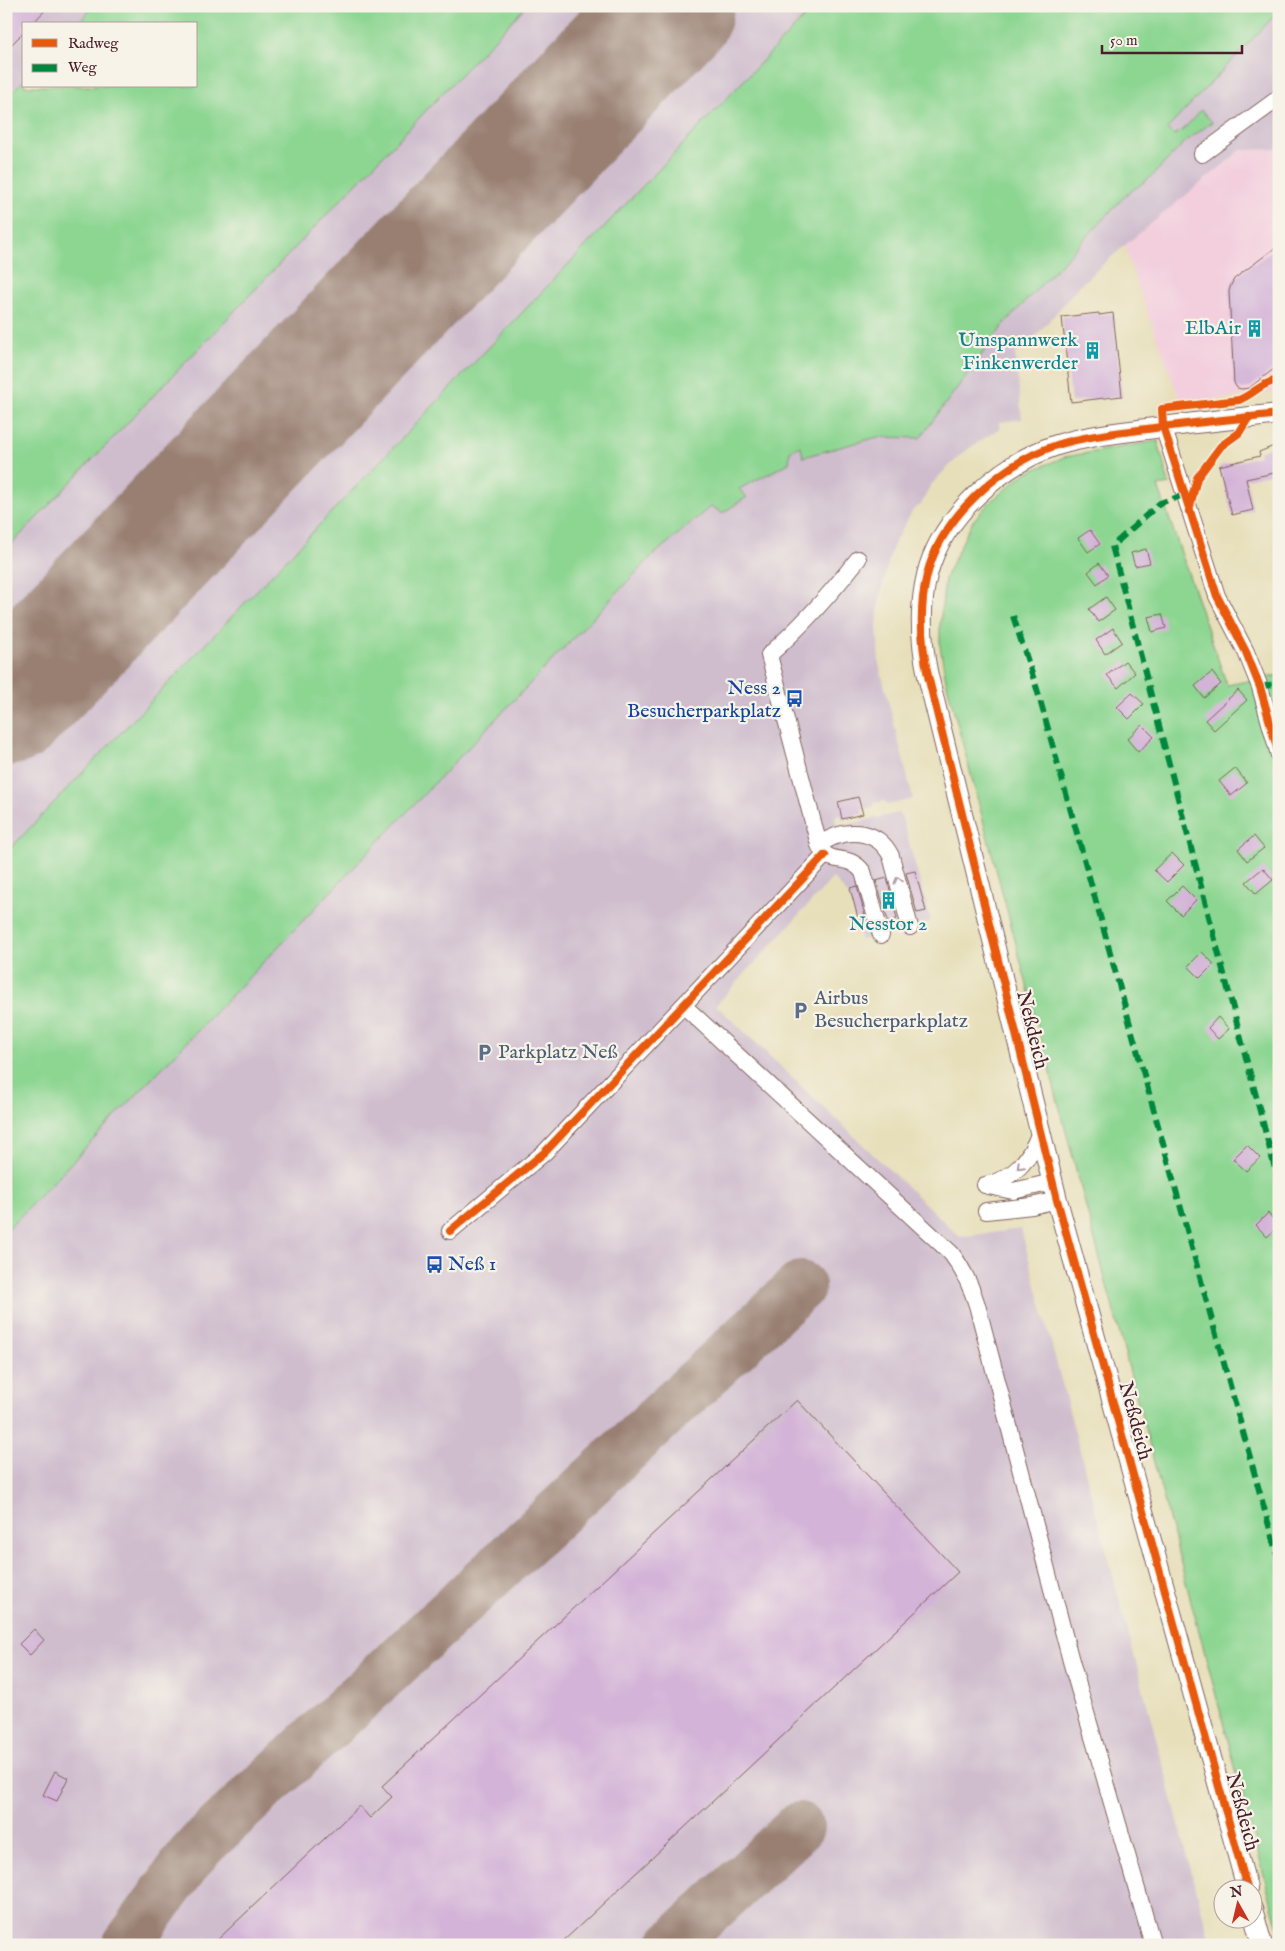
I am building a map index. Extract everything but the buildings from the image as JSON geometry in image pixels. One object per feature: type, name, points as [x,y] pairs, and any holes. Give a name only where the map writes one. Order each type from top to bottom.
[{"type":"street","points":[[1202,154],[1279,98]]},
{"type":"street","name":"Neßdeich","points":[[1244,1878],[1055,1191],[928,676],[922,636],[924,592],[935,552],[959,514],[982,490],[1013,466],[1056,446],[1084,438],[1163,426],[1279,414]]},
{"type":"street","points":[[1163,426],[1217,596],[1246,652],[1260,687],[1279,755]]},
{"type":"street","points":[[858,559],[823,603],[800,628],[769,655],[822,850],[831,859],[851,861],[859,866],[863,872],[881,935]]},
{"type":"street","points":[[450,1231],[545,1152],[684,1006],[822,850],[827,839],[850,833],[871,836],[886,846],[891,856],[910,927]]},
{"type":"street","points":[[684,1006],[951,1253],[961,1266],[972,1288],[1069,1651],[1153,1945]]},
{"type":"street","points":[[1040,1132],[1034,1148],[1022,1166],[1002,1180],[986,1185],[1013,1191],[1055,1191]]},
{"type":"street","points":[[986,1211],[1032,1206],[1055,1191]]},
{"type":"street","points":[[1257,1928],[1262,1945]]},
{"type":"shaded area","points":[[6,6],[1279,6],[1279,149],[1241,150],[1125,245],[1082,283],[1034,338],[1015,354],[1022,419],[999,422],[1000,428],[968,449],[947,468],[930,486],[921,505],[913,510],[895,541],[879,602],[877,625],[879,664],[913,799],[887,805],[885,801],[874,803],[874,807],[835,816],[837,827],[898,813],[902,818],[931,921],[861,940],[849,896],[833,878],[716,1005],[960,1237],[1021,1229],[1211,1945],[6,1945]]},
{"type":"shaded area","points":[[1279,149],[1279,392],[1181,403],[1131,267],[1125,245],[1241,150]]},
{"type":"green space","points":[[94,6],[526,6],[6,550],[6,98],[22,82],[22,88],[198,88],[198,22],[79,22]]},
{"type":"green space","points":[[815,6],[1279,6],[1279,11],[1167,129],[1174,135],[1183,130],[1201,110],[1212,122],[1184,143],[1152,176],[1126,195],[1005,323],[920,438],[878,437],[803,457],[801,446],[790,451],[789,463],[739,489],[747,497],[722,513],[711,506],[651,557],[6,1231],[6,853]]},
{"type":"green space","points":[[1158,441],[1169,484],[1158,486],[1227,685],[1279,675],[1279,1932],[946,681],[940,646],[940,625],[945,578],[972,522],[990,502],[1024,474],[1064,457]]},
{"type":"taxiway","points":[[6,640],[25,640],[79,628]]},
{"type":"taxiway","points":[[127,1945],[191,1856],[204,1842],[801,1286]]},
{"type":"taxiway","points":[[672,1945],[799,1827]]},
{"type":"runway","points":[[6,703],[671,6]]},
{"type":"marked path","points":[[1184,495],[1160,503],[1112,546],[1279,1184]]},
{"type":"marked path","points":[[1013,616],[1037,689],[1279,1562]]},
{"type":"marked path","points":[[1260,687],[1279,683]]},
{"type":"cycle path","points":[[1279,380],[1267,383],[1239,400],[1162,409],[1163,426],[1217,596],[1246,652],[1260,687],[1279,755]]},
{"type":"cycle path","points":[[1244,1878],[1057,1200],[928,676],[922,638],[922,613],[927,575],[934,554],[945,533],[960,513],[995,479],[1036,453],[1068,442],[1113,433],[1279,414]]},
{"type":"cycle path","points":[[1189,511],[1197,478],[1221,446],[1239,433],[1249,417]]},
{"type":"cycle path","points":[[450,1231],[545,1152],[825,855]]},
{"type":"place","name":"ElbAir","points":[[1255,328]]},
{"type":"place","name":"Umspannwerk Finkenwerder","points":[[1092,351]]},
{"type":"place","name":"Ness 2 Besucherparkplatz","points":[[795,699]]},
{"type":"place","name":"Nesstor 2","points":[[888,900]]},
{"type":"place","name":"Airbus Besucherparkplatz","points":[[800,1010]]},
{"type":"place","name":"Parkplatz Neß","points":[[484,1052]]},
{"type":"place","name":"Neß 1","points":[[434,1264]]}]
